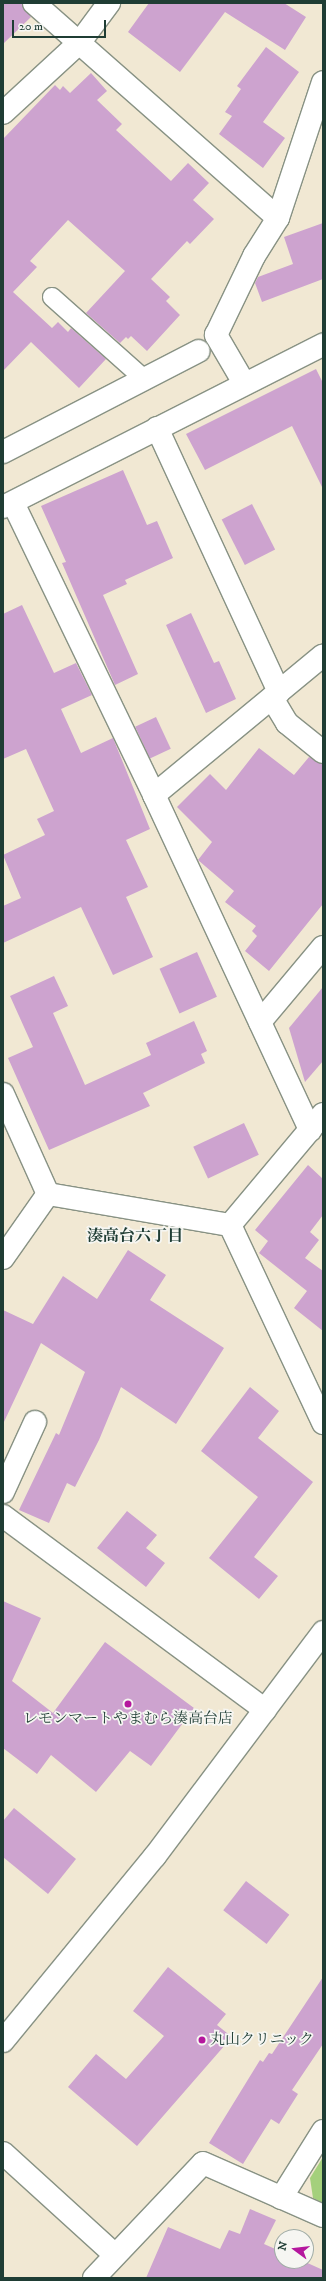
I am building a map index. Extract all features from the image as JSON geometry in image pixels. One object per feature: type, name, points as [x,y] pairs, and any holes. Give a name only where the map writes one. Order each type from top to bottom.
[{"type":"street","points":[[34,3],[278,218]]},
{"type":"street","points":[[3,113],[80,42],[109,3]]},
{"type":"street","points":[[244,383],[216,335],[254,256],[278,218],[323,82]]},
{"type":"street","points":[[230,1225],[316,1122],[260,1022],[154,795],[8,505],[244,383],[323,345]]},
{"type":"street","points":[[3,452],[199,351]]},
{"type":"street","points":[[157,428],[276,695],[287,723],[323,752]]},
{"type":"street","points":[[154,795],[323,656]]},
{"type":"street","points":[[260,1022],[323,947]]},
{"type":"street","points":[[3,1094],[48,1194]]},
{"type":"street","points":[[48,1194],[230,1225]]},
{"type":"street","points":[[3,1258],[48,1194]]},
{"type":"street","points":[[230,1225],[323,1423]]},
{"type":"street","points":[[3,1492],[35,1422]]},
{"type":"street","points":[[3,1516],[265,1710]]},
{"type":"street","points":[[3,2041],[155,1856],[323,1632]]},
{"type":"street","points":[[281,2198],[323,2131]]},
{"type":"street","points":[[3,2153],[115,2255]]},
{"type":"street","points":[[94,2278],[203,2163],[323,2216]]},
{"type":"lane","points":[[52,297],[144,379]]},
{"type":"green space","points":[[323,2157],[323,2203],[313,2198],[310,2178]]},
{"type":"building","points":[[3,3],[22,3],[31,17],[3,44]]},
{"type":"building","points":[[149,3],[284,3],[306,17],[285,50],[225,12],[180,72],[128,32]]},
{"type":"building","points":[[266,47],[299,72],[263,122],[285,138],[263,168],[219,134],[232,116],[225,112],[241,89],[237,86]]},
{"type":"building","points":[[91,73],[107,91],[97,100],[122,124],[116,130],[171,181],[188,163],[209,183],[193,200],[214,219],[190,244],[187,241],[151,279],[170,297],[166,301],[180,315],[147,351],[131,336],[128,339],[126,337],[120,343],[86,313],[125,271],[68,220],[30,261],[37,267],[13,292],[52,328],[58,322],[68,332],[71,328],[106,359],[79,388],[31,342],[3,371],[3,139],[55,85],[60,90],[63,86],[70,93]]},
{"type":"building","points":[[323,223],[323,279],[262,302],[255,283],[258,277],[293,264],[284,237]]},
{"type":"building","points":[[316,369],[323,383],[323,489],[292,426],[205,470],[186,434]]},
{"type":"building","points":[[123,470],[147,525],[157,521],[173,558],[125,580],[127,584],[103,595],[138,674],[115,685],[62,563],[66,562],[41,506]]},
{"type":"building","points":[[252,504],[275,549],[245,565],[222,519]]},
{"type":"building","points":[[22,605],[54,673],[76,663],[92,695],[61,709],[81,753],[113,738],[150,829],[126,840],[148,887],[126,897],[153,957],[113,975],[81,907],[3,943],[3,906],[21,898],[3,855],[45,835],[37,819],[54,811],[26,749],[3,759],[3,614]]},
{"type":"building","points":[[191,613],[214,663],[219,661],[236,699],[206,713],[166,625]]},
{"type":"building","points":[[156,717],[171,749],[150,758],[135,727]]},
{"type":"building","points":[[259,748],[294,775],[309,757],[323,764],[323,904],[269,971],[245,951],[257,936],[252,931],[256,926],[225,902],[234,891],[198,860],[212,842],[177,807],[210,774],[226,790]]},
{"type":"building","points":[[197,952],[217,997],[179,1013],[160,969]]},
{"type":"building","points":[[54,976],[68,1006],[53,1013],[85,1085],[151,1055],[146,1043],[194,1021],[207,1051],[201,1054],[205,1063],[143,1093],[150,1106],[49,1150],[8,1058],[33,1047],[10,996]]},
{"type":"building","points":[[323,987],[323,1061],[305,1082],[289,1028]]},
{"type":"building","points":[[244,1123],[259,1155],[208,1178],[193,1147]]},
{"type":"building","points":[[308,1165],[323,1179],[323,1215],[310,1232],[319,1240],[305,1258],[323,1271],[323,1331],[294,1308],[307,1291],[259,1253],[268,1241],[255,1230]]},
{"type":"building","points":[[128,1250],[166,1275],[150,1300],[224,1348],[176,1424],[121,1387],[99,1440],[75,1487],[67,1483],[49,1523],[19,1510],[56,1433],[59,1435],[85,1372],[41,1343],[3,1424],[3,1310],[33,1324],[63,1276],[97,1299]]},
{"type":"building","points":[[250,1387],[279,1411],[258,1438],[313,1482],[254,1557],[278,1576],[259,1599],[209,1558],[258,1497],[201,1451]]},
{"type":"building","points":[[127,1511],[157,1535],[146,1548],[165,1563],[146,1587],[97,1548]]},
{"type":"building","points":[[3,1601],[41,1618],[12,1681],[53,1713],[105,1642],[194,1708],[151,1766],[130,1751],[96,1792],[51,1755],[37,1774],[3,1748]]},
{"type":"building","points":[[14,1808],[76,1859],[48,1894],[3,1857],[3,1821]]},
{"type":"building","points":[[246,1881],[289,1915],[267,1944],[223,1910]]},
{"type":"building","points":[[168,1967],[226,2014],[217,2025],[232,2037],[137,2146],[68,2087],[96,2054],[126,2079],[164,2036],[133,2011]]},
{"type":"building","points":[[323,1977],[323,2044],[292,2090],[298,2094],[279,2124],[271,2119],[243,2164],[209,2143],[260,2060],[263,2062],[269,2053],[272,2054]]},
{"type":"building","points":[[250,2209],[276,2220],[264,2244],[274,2248],[274,2269],[314,2269],[314,2266],[323,2270],[323,2278],[146,2278],[168,2227],[220,2249],[229,2230],[240,2234]]},
{"type":"place","name":"レモンマートやまむら湊高台店","points":[[128,1704]]},
{"type":"place","name":"丸山クリニック","points":[[202,2040]]},
{"type":"district","name":"湊高台六丁目","points":[[135,1236]]}]
